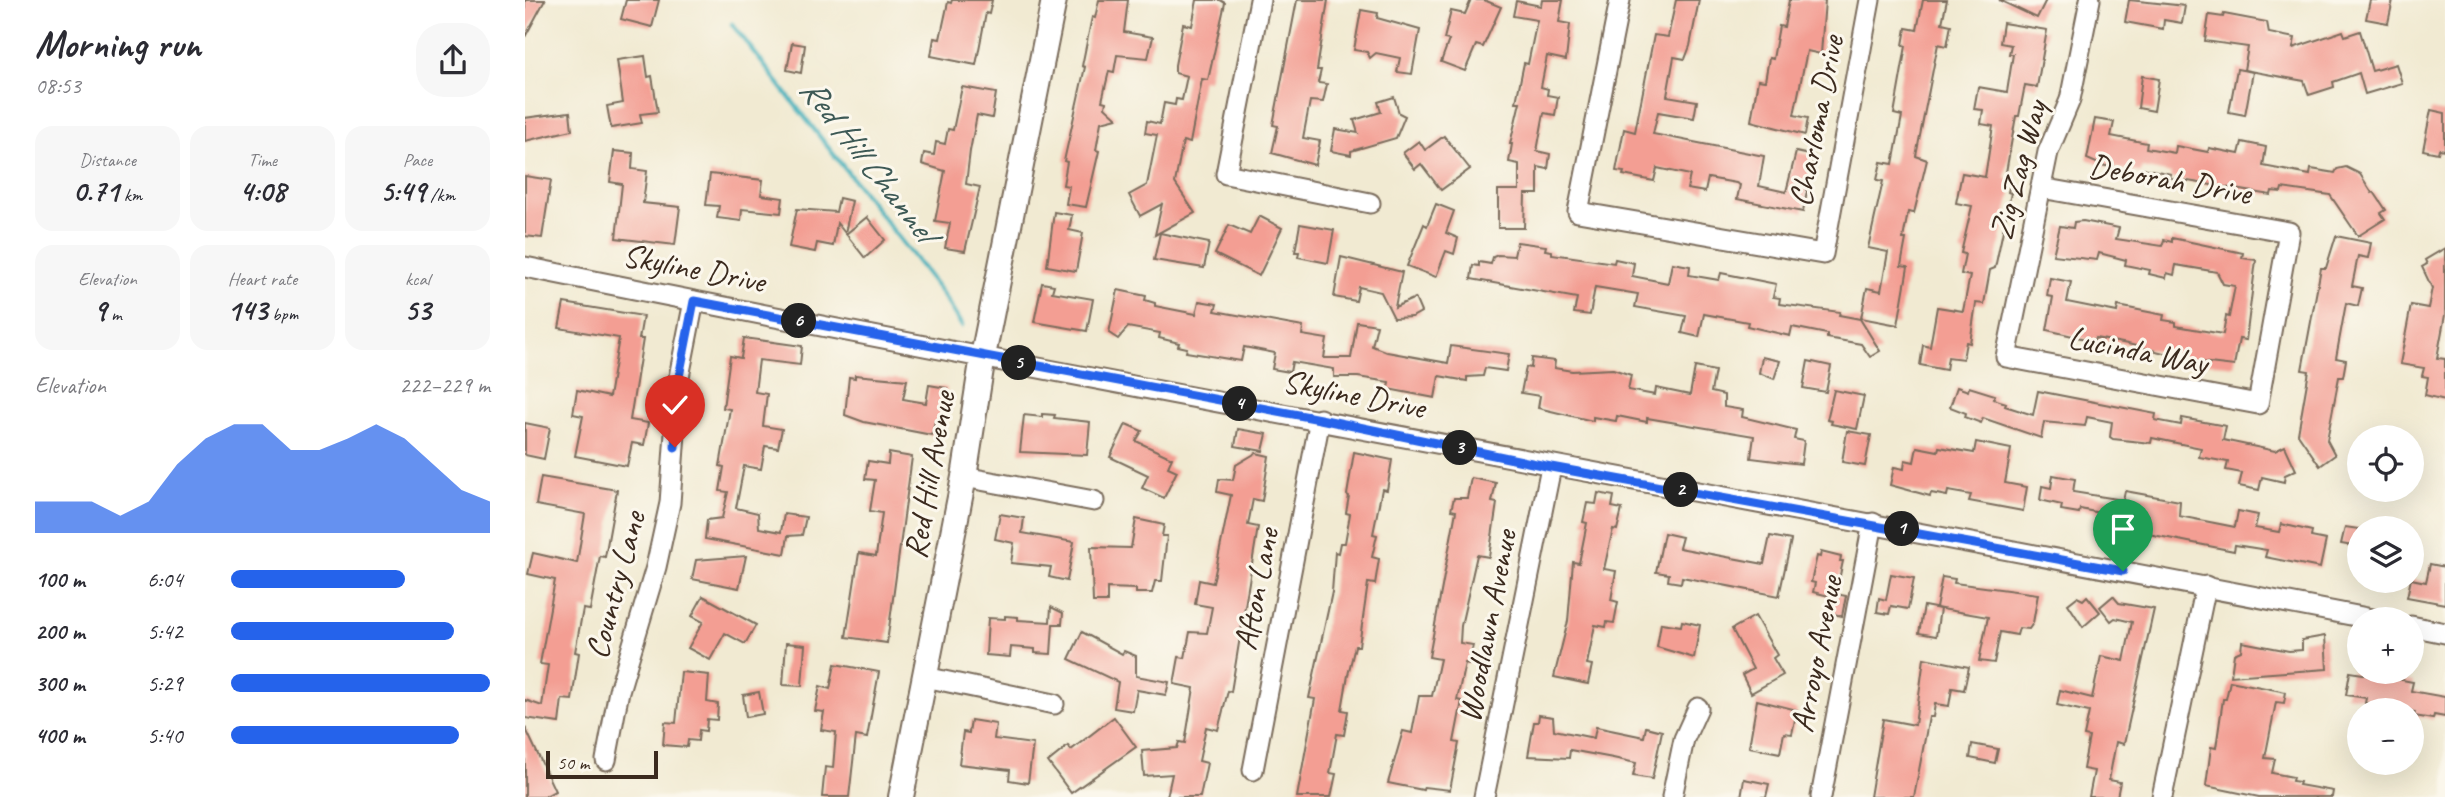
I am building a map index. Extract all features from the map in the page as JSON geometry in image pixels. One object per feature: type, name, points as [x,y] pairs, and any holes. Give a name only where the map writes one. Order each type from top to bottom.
[{"type":"main road","name":"Red Hill Avenue","points":[[901,797],[964,477],[983,356],[1054,0]]},
{"type":"street","points":[[1260,0],[1226,174],[1370,203]]},
{"type":"street","name":"Charloma Drive","points":[[1620,0],[1578,212],[1823,254],[1870,0]]},
{"type":"street","name":"Zig Zag Way","points":[[2006,357],[2048,152],[2070,100],[2090,0]]},
{"type":"street","name":"Deborah Drive","points":[[2041,188],[2289,232],[2258,404]]},
{"type":"street","name":"Skyline Drive","points":[[525,267],[1320,419],[1551,467],[1873,523],[2347,614]]},
{"type":"street","name":"Country Lane","points":[[606,760],[618,691],[656,567],[670,503],[679,377],[694,301]]},
{"type":"street","name":"Lucinda Way","points":[[2006,357],[2258,404]]},
{"type":"street","name":"Afton Lane","points":[[1253,770],[1320,419]]},
{"type":"street","name":"Woodlawn Avenue","points":[[1487,796],[1551,467]]},
{"type":"street","points":[[964,477],[1094,501]]},
{"type":"street","name":"Arroyo Avenue","points":[[1821,797],[1873,523]]},
{"type":"street","points":[[2162,797],[2206,586]]},
{"type":"street","points":[[2424,629],[2445,633]]},
{"type":"street","points":[[925,677],[1053,704]]},
{"type":"street","points":[[1672,797],[1684,739],[1698,708]]},
{"type":"building","points":[[525,0],[545,0],[525,37]]},
{"type":"building","points":[[626,0],[659,0],[652,27],[621,19]]},
{"type":"building","points":[[952,0],[992,0],[989,14],[986,13],[976,65],[931,56],[934,38],[940,39],[948,2],[951,3]]},
{"type":"building","points":[[1099,0],[1128,0],[1124,32],[1153,37],[1148,58],[1117,55],[1114,72],[1109,71],[1102,101],[1106,102],[1105,107],[1117,118],[1101,122],[1096,150],[1099,151],[1086,207],[1066,204],[1069,186],[1063,185],[1067,162],[1064,161],[1085,67],[1082,66],[1092,17],[1095,18]]},
{"type":"building","points":[[1197,0],[1220,0],[1225,3],[1208,80],[1202,79],[1190,143],[1183,141],[1175,183],[1195,213],[1155,235],[1162,204],[1140,216],[1129,195],[1147,185],[1157,135],[1145,133],[1147,121],[1160,124],[1164,103],[1175,105],[1176,99],[1182,100],[1187,76],[1175,73],[1175,65],[1183,24],[1192,26]]},
{"type":"building","points":[[1297,0],[1328,0],[1317,70],[1321,70],[1318,83],[1327,84],[1323,102],[1310,101],[1303,138],[1320,141],[1315,165],[1272,153],[1278,126],[1273,125]]},
{"type":"building","points":[[1471,0],[1484,0],[1501,7],[1483,47],[1476,45],[1465,71],[1441,62],[1449,40],[1444,39],[1451,11],[1465,14]]},
{"type":"building","points":[[1542,0],[1563,0],[1559,22],[1570,24],[1566,60],[1547,56],[1541,87],[1548,89],[1547,95],[1558,97],[1555,115],[1544,113],[1537,151],[1550,154],[1548,169],[1538,167],[1538,194],[1525,194],[1524,228],[1498,228],[1498,190],[1519,190],[1519,164],[1509,162],[1510,144],[1520,102],[1516,102],[1524,63],[1528,64],[1537,20],[1513,16],[1516,1],[1541,6]]},
{"type":"building","points":[[1676,0],[1699,0],[1690,46],[1685,59],[1674,57],[1667,96],[1697,101],[1694,118],[1658,112],[1653,134],[1764,156],[1759,186],[1786,192],[1796,152],[1814,156],[1803,212],[1737,199],[1740,185],[1736,183],[1708,178],[1705,192],[1687,189],[1690,175],[1657,168],[1654,181],[1616,171],[1624,129],[1635,132],[1654,35],[1668,37]]},
{"type":"building","points":[[1789,0],[1825,0],[1821,54],[1807,51],[1794,115],[1808,118],[1805,135],[1751,121],[1758,80],[1765,81],[1769,58],[1773,59],[1779,26],[1784,27]]},
{"type":"building","points":[[1923,0],[1947,0],[1942,23],[1951,25],[1947,46],[1938,44],[1916,156],[1927,160],[1914,213],[1908,212],[1903,239],[1906,239],[1901,266],[1908,267],[1898,325],[1861,318],[1867,288],[1881,291],[1888,252],[1868,248],[1883,181],[1877,180],[1881,162],[1893,164],[1902,116],[1894,114],[1906,46],[1903,45],[1906,28],[1917,30]]},
{"type":"building","points":[[1999,0],[2046,0],[2037,18]]},
{"type":"building","points":[[2129,0],[2185,6],[2182,23],[2164,20],[2163,29],[2125,22]]},
{"type":"building","points":[[2370,0],[2393,0],[2388,23],[2366,19]]},
{"type":"building","points":[[1361,10],[1378,13],[1377,18],[1420,30],[1412,74],[1397,72],[1400,58],[1376,53],[1370,58],[1367,52],[1354,50]]},
{"type":"building","points":[[2224,14],[2267,22],[2269,33],[2295,38],[2293,48],[2343,31],[2345,36],[2360,31],[2372,71],[2396,64],[2402,83],[2365,94],[2359,73],[2333,82],[2334,87],[2309,95],[2304,81],[2244,70],[2248,47],[2205,41],[2209,15],[2223,17]]},
{"type":"building","points":[[2003,23],[2047,30],[2037,87],[2025,85],[2019,116],[2016,116],[2005,178],[2011,179],[2008,192],[2011,193],[1995,268],[1990,270],[1984,304],[1976,303],[1970,343],[1966,342],[1963,359],[1948,357],[1946,370],[1920,365],[1923,345],[1930,347],[1937,307],[1963,311],[1970,276],[1961,274],[1965,254],[1961,253],[1972,206],[1956,203],[1962,173],[1985,177],[1993,126],[1981,124],[1983,110],[1974,109],[1978,87],[2007,92],[2013,54],[2009,54],[2011,45],[2000,43]]},
{"type":"building","points":[[792,43],[805,45],[801,73],[787,70]]},
{"type":"building","points":[[645,56],[648,77],[652,76],[658,112],[640,114],[642,123],[611,128],[607,106],[623,103],[617,60]]},
{"type":"building","points":[[2237,69],[2253,72],[2245,115],[2229,112]]},
{"type":"building","points":[[2142,76],[2159,79],[2154,111],[2138,108]]},
{"type":"building","points":[[962,87],[996,93],[992,118],[977,115],[966,184],[980,187],[965,251],[945,248],[950,223],[935,221],[945,171],[922,164],[924,153],[934,155],[936,142],[945,144],[948,129],[953,130]]},
{"type":"building","points":[[1394,97],[1399,113],[1405,116],[1396,138],[1351,151],[1351,155],[1331,151],[1335,129],[1358,133],[1354,120],[1381,112],[1378,102]]},
{"type":"building","points":[[2431,110],[2445,113],[2445,150],[2439,149],[2438,153],[2423,150]]},
{"type":"building","points":[[570,112],[572,130],[525,141],[525,118]]},
{"type":"building","points":[[2095,119],[2114,122],[2111,136],[2147,143],[2146,148],[2175,153],[2176,146],[2208,152],[2209,148],[2239,154],[2242,142],[2266,147],[2263,166],[2310,175],[2311,169],[2335,173],[2337,169],[2346,167],[2360,174],[2372,193],[2374,192],[2386,210],[2381,213],[2385,219],[2358,236],[2330,195],[2282,188],[2281,192],[2272,191],[2271,195],[2170,178],[2171,174],[2142,168],[2141,173],[2101,165],[2087,159]]},
{"type":"building","points":[[1444,136],[1470,169],[1441,190],[1421,164],[1415,169],[1403,153],[1419,141],[1425,150]]},
{"type":"building","points":[[614,151],[633,153],[632,169],[647,171],[643,203],[680,207],[675,245],[616,238],[622,184],[610,182]]},
{"type":"building","points":[[710,174],[763,180],[761,195],[783,198],[781,213],[742,209],[741,221],[717,218],[719,206],[706,205]]},
{"type":"building","points":[[525,176],[551,180],[542,238],[525,236]]},
{"type":"building","points":[[839,198],[852,201],[845,233],[837,223],[833,246],[817,243],[815,252],[789,247],[797,209],[836,212]]},
{"type":"building","points":[[1436,204],[1454,211],[1446,233],[1458,238],[1454,254],[1446,251],[1436,277],[1407,266],[1424,224],[1427,226]]},
{"type":"building","points":[[1054,212],[1072,215],[1069,230],[1083,233],[1076,271],[1047,266]]},
{"type":"building","points":[[1259,216],[1282,228],[1259,276],[1215,254],[1229,225],[1250,234]]},
{"type":"building","points":[[867,217],[885,240],[865,258],[846,234]]},
{"type":"building","points":[[2083,221],[2119,228],[2116,239],[2162,246],[2164,240],[2172,242],[2172,238],[2243,253],[2242,258],[2256,260],[2246,340],[2239,339],[2234,366],[2184,360],[2128,344],[2095,338],[2094,341],[2047,330],[2053,297],[2047,296],[2050,278],[2071,282],[2067,302],[2117,312],[2118,306],[2164,315],[2163,320],[2176,322],[2176,326],[2223,334],[2226,316],[2229,317],[2235,286],[2223,284],[2217,272],[2176,265],[2174,275],[2167,273],[2166,278],[2149,274],[2150,270],[2125,265],[2126,260],[2099,253],[2097,260],[2053,255],[2060,226],[2073,228],[2074,222]]},
{"type":"building","points":[[1300,224],[1334,230],[1328,263],[1298,257],[1299,252],[1295,252]]},
{"type":"building","points":[[1160,233],[1209,243],[1204,268],[1154,260]]},
{"type":"building","points":[[2336,236],[2371,243],[2368,258],[2358,256],[2352,286],[2362,288],[2358,306],[2346,303],[2336,358],[2346,360],[2343,377],[2339,377],[2327,440],[2335,455],[2320,466],[2298,434],[2309,371],[2302,370],[2321,268],[2326,268]]},
{"type":"building","points":[[1517,242],[1546,246],[1545,250],[1552,251],[1552,254],[1614,263],[1615,259],[1634,263],[1632,276],[1668,283],[1672,263],[1690,266],[1689,275],[1719,280],[1721,273],[1776,284],[1773,297],[1780,298],[1779,304],[1840,312],[1839,315],[1860,319],[1880,351],[1870,357],[1861,344],[1827,338],[1827,334],[1792,327],[1790,336],[1747,326],[1748,322],[1704,314],[1699,337],[1682,333],[1686,316],[1635,307],[1638,294],[1595,287],[1590,315],[1574,313],[1577,298],[1471,279],[1473,265],[1479,266],[1479,262],[1491,264],[1493,257],[1498,255],[1514,256]]},
{"type":"building","points":[[2445,248],[2445,315],[2437,358],[2445,359],[2445,400],[2425,395],[2428,377],[2422,376],[2424,368],[2400,364],[2411,305],[2428,308],[2432,288],[2422,267],[2427,264],[2425,260]]},
{"type":"building","points":[[1341,257],[1402,272],[1395,307],[1415,298],[1421,312],[1412,317],[1394,318],[1381,292],[1359,287],[1356,301],[1334,297]]},
{"type":"building","points":[[1042,283],[1054,285],[1052,292],[1093,299],[1087,331],[1034,322]]},
{"type":"building","points":[[1118,290],[1146,296],[1145,300],[1155,303],[1155,306],[1196,314],[1199,301],[1217,304],[1215,311],[1303,327],[1302,335],[1327,339],[1324,358],[1351,358],[1357,322],[1377,325],[1372,346],[1387,352],[1448,363],[1451,346],[1509,354],[1506,371],[1485,368],[1483,376],[1467,377],[1467,381],[1439,376],[1435,398],[1388,389],[1389,382],[1358,377],[1334,377],[1334,369],[1292,362],[1290,372],[1272,369],[1275,353],[1244,347],[1241,361],[1186,352],[1187,348],[1178,346],[1179,343],[1159,338],[1160,333],[1128,327],[1118,339],[1109,333]]},
{"type":"building","points":[[564,303],[643,316],[639,339],[643,339],[630,420],[648,423],[644,445],[632,443],[627,466],[575,456],[583,416],[573,414],[577,390],[609,397],[619,338],[559,328]]},
{"type":"building","points":[[744,338],[802,346],[800,365],[759,360],[755,392],[767,394],[763,426],[782,429],[778,448],[765,446],[761,469],[744,466],[736,508],[758,513],[759,528],[781,532],[784,514],[806,517],[802,535],[788,536],[785,554],[705,539],[707,520],[722,518],[728,492],[720,491],[724,467],[720,466],[730,409],[723,408],[730,356],[741,358]]},
{"type":"building","points":[[1762,357],[1780,361],[1774,379],[1759,373]]},
{"type":"building","points":[[1532,358],[1555,361],[1554,368],[1572,371],[1613,369],[1631,375],[1628,390],[1655,395],[1656,388],[1690,395],[1695,367],[1715,371],[1711,392],[1724,395],[1724,407],[1743,410],[1742,417],[1796,430],[1794,439],[1804,441],[1801,464],[1751,458],[1754,436],[1647,418],[1647,422],[1617,416],[1616,421],[1593,417],[1593,421],[1538,408],[1540,396],[1521,393],[1526,367],[1531,368]]},
{"type":"building","points":[[1808,361],[1831,366],[1826,392],[1803,388]]},
{"type":"building","points":[[855,375],[907,380],[903,399],[926,403],[929,385],[947,388],[940,422],[935,421],[932,435],[864,422],[845,415],[849,377],[855,378]]},
{"type":"building","points":[[1957,387],[1968,391],[1969,387],[1995,395],[1993,399],[2006,403],[2005,406],[2033,415],[2038,391],[2156,414],[2155,420],[2181,425],[2182,418],[2226,426],[2223,440],[2275,451],[2285,446],[2296,470],[2285,475],[2284,482],[2262,477],[2259,490],[2239,486],[2242,473],[2226,470],[2228,462],[2199,457],[2201,448],[2152,438],[2151,443],[2113,439],[2110,437],[2112,422],[2087,417],[2085,426],[2044,422],[2041,438],[1983,418],[1981,423],[1965,417],[1966,413],[1950,407]]},
{"type":"building","points":[[1834,390],[1864,396],[1857,429],[1831,424],[1832,421],[1827,420]]},
{"type":"building","points":[[1042,414],[1090,422],[1087,455],[1020,452],[1024,415],[1042,417]]},
{"type":"building","points":[[525,423],[550,428],[544,459],[525,455]]},
{"type":"building","points":[[1126,424],[1142,431],[1136,441],[1172,458],[1168,467],[1177,471],[1164,498],[1142,488],[1148,475],[1110,457]]},
{"type":"building","points":[[1238,429],[1267,434],[1263,451],[1235,446]]},
{"type":"building","points":[[1847,431],[1871,435],[1865,466],[1842,462]]},
{"type":"building","points":[[1976,442],[2011,449],[2005,483],[2027,487],[2023,511],[1969,501],[1971,495],[1948,491],[1947,496],[1931,493],[1930,496],[1890,485],[1894,467],[1904,469],[1905,460],[1914,462],[1917,447],[1938,451],[1939,447],[1974,453]]},
{"type":"building","points":[[1354,452],[1392,460],[1387,490],[1382,489],[1373,534],[1377,535],[1372,557],[1379,559],[1375,584],[1368,583],[1359,646],[1355,646],[1348,675],[1342,710],[1348,711],[1344,735],[1337,734],[1330,773],[1336,774],[1331,797],[1297,797],[1315,699],[1309,698],[1332,592],[1335,552],[1338,553],[1340,543],[1345,543],[1350,514],[1346,513],[1347,495]]},
{"type":"building","points":[[889,453],[912,457],[887,643],[846,637],[859,553],[876,556],[882,513],[870,511],[875,480],[865,479],[868,461],[888,464]]},
{"type":"building","points":[[1256,453],[1269,456],[1262,501],[1253,499],[1248,525],[1258,527],[1231,692],[1228,691],[1218,730],[1206,727],[1199,761],[1207,763],[1200,797],[1167,797],[1172,774],[1144,776],[1142,751],[1177,748],[1179,742],[1185,743],[1194,688],[1174,684],[1179,657],[1185,658],[1190,632],[1207,633],[1212,607],[1195,604],[1199,580],[1213,583],[1231,495],[1217,492],[1219,479],[1233,480],[1236,465]]},
{"type":"building","points":[[2053,475],[2075,479],[2073,492],[2123,500],[2125,491],[2180,501],[2179,516],[2235,527],[2238,511],[2258,515],[2255,528],[2279,532],[2281,524],[2312,531],[2311,537],[2326,540],[2320,568],[2265,557],[2267,550],[2235,545],[2234,551],[2118,528],[2120,517],[2080,509],[2079,513],[2061,510],[2062,505],[2040,500],[2042,486],[2051,488]]},
{"type":"building","points":[[541,477],[617,490],[605,557],[600,556],[590,610],[583,609],[575,652],[579,653],[572,700],[562,699],[559,723],[525,718],[525,700],[542,706],[548,665],[540,664],[555,580],[528,574],[533,553],[577,563],[585,514],[536,505]]},
{"type":"building","points":[[1471,478],[1496,483],[1492,502],[1497,503],[1489,557],[1477,555],[1461,626],[1460,643],[1473,645],[1469,664],[1465,663],[1457,700],[1462,701],[1454,742],[1459,743],[1450,790],[1424,787],[1423,790],[1388,783],[1403,731],[1412,733],[1419,696],[1432,696],[1440,659],[1429,657],[1456,511],[1451,510],[1454,498],[1467,498]]},
{"type":"building","points":[[1598,493],[1614,496],[1612,507],[1622,509],[1617,530],[1613,529],[1604,569],[1616,571],[1611,600],[1618,602],[1614,623],[1607,622],[1606,627],[1595,625],[1587,664],[1592,665],[1588,684],[1554,677],[1568,621],[1573,562],[1579,563],[1587,523],[1583,522],[1587,503],[1596,504]]},
{"type":"building","points":[[1000,514],[1024,518],[1022,533],[1074,542],[1067,581],[1049,577],[1051,567],[1011,563],[1014,543],[995,539]]},
{"type":"building","points":[[1136,519],[1164,525],[1162,536],[1167,536],[1162,581],[1155,581],[1152,593],[1136,593],[1136,589],[1107,588],[1107,602],[1093,602],[1091,547],[1131,548]]},
{"type":"building","points":[[2345,527],[2347,527],[2347,545],[2341,544]]},
{"type":"building","points":[[1664,533],[1682,537],[1679,548],[1764,564],[1770,536],[1791,540],[1779,596],[1682,577],[1681,583],[1668,581],[1669,574],[1656,572]]},
{"type":"building","points":[[1821,552],[1841,557],[1840,561],[1843,561],[1836,594],[1846,596],[1842,616],[1825,612],[1829,596],[1813,592],[1815,583],[1811,582],[1817,556],[1820,557]]},
{"type":"building","points":[[746,556],[739,588],[692,579],[696,560]]},
{"type":"building","points":[[2430,564],[2445,567],[2445,604],[2407,597],[2408,593],[2424,593]]},
{"type":"building","points":[[1891,574],[1914,578],[1908,609],[1891,606],[1889,614],[1877,612],[1879,598],[1886,600]]},
{"type":"building","points":[[1942,577],[1955,579],[1954,583],[2038,594],[2033,623],[2029,629],[2019,628],[2017,635],[2000,632],[1994,663],[1979,661],[1988,617],[1936,608]]},
{"type":"building","points":[[703,596],[756,625],[745,644],[725,633],[710,660],[688,648],[703,622],[692,616]]},
{"type":"building","points":[[2087,596],[2100,612],[2083,627],[2068,604],[2077,597],[2083,600]]},
{"type":"building","points":[[2113,596],[2119,603],[2154,609],[2124,744],[2116,742],[2109,780],[2120,782],[2117,797],[2089,797],[2094,771],[2083,769],[2089,737],[2084,736],[2089,712],[2057,705],[2060,690],[2092,698],[2101,656],[2124,661],[2132,622],[2115,618],[2111,621],[2100,607]]},
{"type":"building","points":[[1924,606],[1940,609],[1936,636],[1919,633]]},
{"type":"building","points":[[1051,607],[1063,613],[1062,624],[1053,624],[1051,654],[1035,653],[1035,649],[1011,647],[1010,657],[986,655],[988,618],[1005,619],[1005,616],[1018,617],[1018,620],[1050,622]]},
{"type":"building","points":[[1755,616],[1777,655],[1773,658],[1783,675],[1751,693],[1742,675],[1753,669],[1732,629]]},
{"type":"building","points":[[1682,621],[1700,625],[1694,658],[1657,647],[1661,623],[1681,626]]},
{"type":"building","points":[[1082,632],[1122,654],[1124,651],[1136,656],[1136,676],[1169,682],[1166,695],[1137,690],[1133,711],[1114,708],[1118,682],[1069,659]]},
{"type":"building","points":[[2325,636],[2327,669],[2231,676],[2234,654],[2241,651],[2242,642],[2289,651],[2302,650],[2302,640]]},
{"type":"building","points":[[786,643],[805,645],[802,686],[783,685]]},
{"type":"building","points":[[1924,658],[1969,667],[1964,690],[1952,688],[1949,706],[1935,704],[1933,717],[1929,717],[1914,797],[1870,797],[1883,719],[1915,725]]},
{"type":"building","points":[[835,664],[879,672],[867,738],[856,736],[849,797],[822,797],[825,767],[833,768],[836,732],[821,730],[824,712],[815,711],[820,686],[830,689]]},
{"type":"building","points":[[681,672],[709,675],[707,702],[718,704],[717,720],[707,719],[706,731],[699,730],[698,741],[688,740],[687,747],[663,745],[665,722],[676,723]]},
{"type":"building","points":[[2230,681],[2286,692],[2284,703],[2276,702],[2265,758],[2275,759],[2272,773],[2293,777],[2292,781],[2300,782],[2299,785],[2333,791],[2332,797],[2259,797],[2206,786],[2211,747],[2216,748],[2223,699],[2226,699]]},
{"type":"building","points":[[2348,684],[2413,684],[2411,691],[2445,697],[2445,717],[2434,715],[2433,719],[2424,718],[2424,698],[2366,698],[2346,695]]},
{"type":"building","points":[[759,692],[763,714],[746,717],[743,695]]},
{"type":"building","points":[[1757,700],[1797,710],[1792,734],[1784,733],[1780,753],[1749,747]]},
{"type":"building","points":[[1539,715],[1553,717],[1554,730],[1594,738],[1596,727],[1644,737],[1646,727],[1662,731],[1652,779],[1633,776],[1636,763],[1570,750],[1569,758],[1528,756],[1534,722],[1538,722]]},
{"type":"building","points":[[1114,717],[1136,747],[1071,793],[1048,762],[1068,746],[1071,750]]},
{"type":"building","points":[[971,720],[996,724],[994,739],[1033,744],[1028,783],[1009,780],[1010,770],[959,764],[963,732],[969,733]]},
{"type":"building","points":[[525,727],[555,791],[544,797],[525,797]]},
{"type":"building","points":[[1972,744],[1998,749],[1995,763],[1970,758]]},
{"type":"building","points":[[1744,779],[1769,784],[1766,797],[1741,797]]},
{"type":"waterway","name":"Red Hill Channel","points":[[732,24],[941,292],[962,326]]},
{"type":"route","points":[[675,447],[679,377],[694,301],[1320,419],[1551,467],[1873,523],[2123,571]]}]
